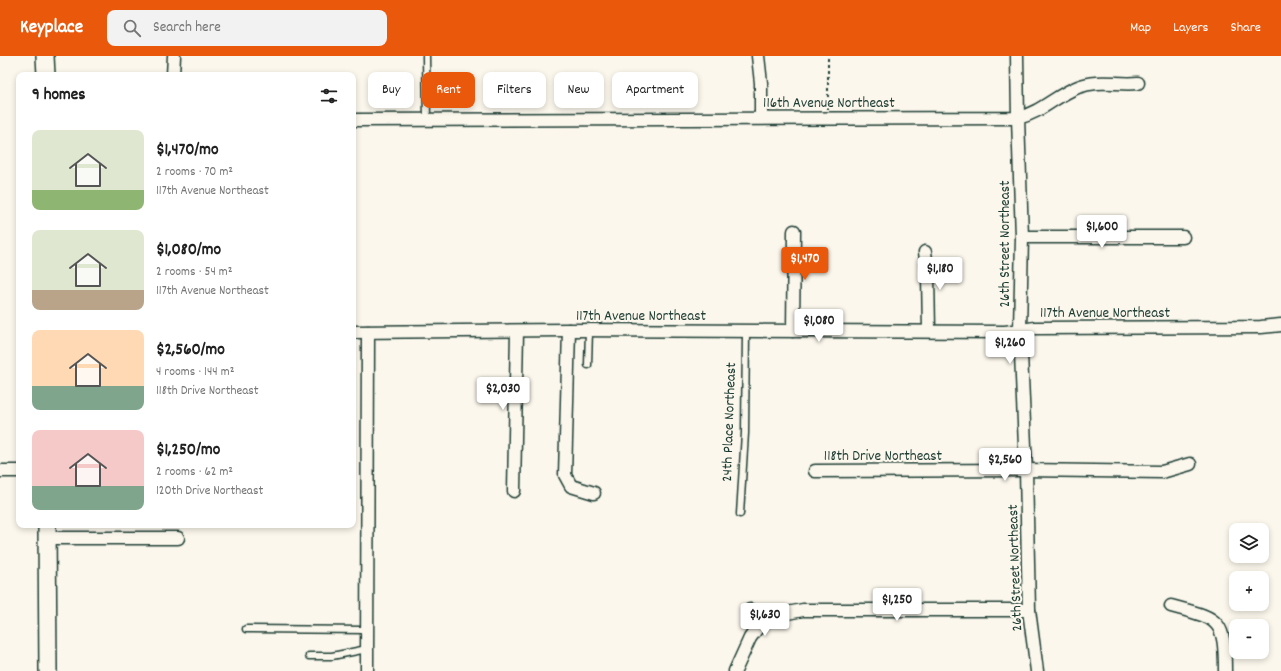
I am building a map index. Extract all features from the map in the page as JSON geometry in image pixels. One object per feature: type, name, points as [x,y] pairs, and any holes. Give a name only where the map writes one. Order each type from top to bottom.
[{"type":"street","points":[[45,56],[46,72]]},
{"type":"street","points":[[173,72],[174,56]]},
{"type":"street","points":[[758,56],[761,117]]},
{"type":"street","name":"26th Street Northeast","points":[[1017,56],[1022,237],[1020,330],[1026,470],[1029,610],[1037,671]]},
{"type":"street","name":"116th Avenue Northeast","points":[[356,120],[761,117],[1018,118],[1037,112],[1076,88],[1092,83],[1138,83]]},
{"type":"street","points":[[793,331],[794,232]]},
{"type":"street","points":[[1022,237],[1182,237]]},
{"type":"street","points":[[926,252],[929,330]]},
{"type":"street","name":"117th Avenue Northeast","points":[[356,332],[589,330],[746,332],[929,330],[1006,332],[1035,328],[1262,327],[1281,325]]},
{"type":"street","points":[[569,330],[568,418],[565,475],[571,486],[594,493]]},
{"type":"street","points":[[514,491],[517,331]]},
{"type":"street","points":[[367,671],[365,435],[368,332]]},
{"type":"street","name":"118th Drive Northeast","points":[[815,471],[1026,470],[1162,472],[1190,464]]},
{"type":"street","points":[[0,471],[16,471]]},
{"type":"street","points":[[48,671],[47,532],[178,538]]},
{"type":"street","points":[[1171,606],[1203,614],[1218,625],[1223,633],[1225,671]]},
{"type":"street","points":[[750,610],[761,623]]},
{"type":"street","points":[[735,671],[750,638],[761,623],[782,614],[803,610],[1029,610]]},
{"type":"lane","points":[[426,56],[427,120]]},
{"type":"lane","points":[[588,365],[589,330]]},
{"type":"lane","name":"24th Place Northeast","points":[[740,514],[745,433],[746,332]]},
{"type":"lane","points":[[246,629],[367,630]]},
{"type":"lane","points":[[309,656],[332,656],[367,649]]},
{"type":"path","points":[[828,56],[828,118]]}]
